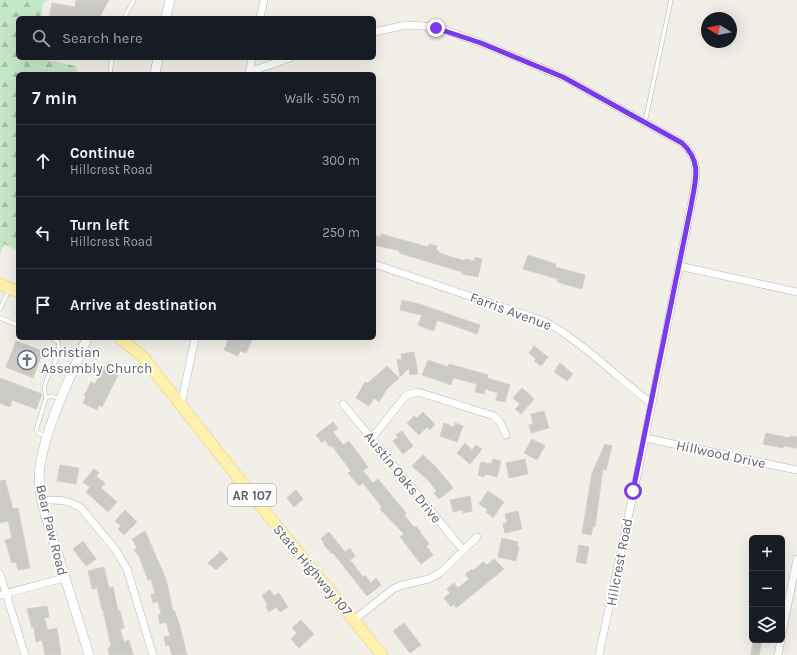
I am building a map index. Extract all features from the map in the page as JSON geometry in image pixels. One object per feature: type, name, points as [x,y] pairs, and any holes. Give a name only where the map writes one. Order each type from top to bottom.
[{"type":"main road","name":"State Highway 107","points":[[124,340],[143,357],[272,521],[382,655]]},
{"type":"street","points":[[166,16],[170,0]]},
{"type":"street","points":[[260,16],[264,0]]},
{"type":"street","name":"Hillcrest Road","points":[[376,32],[406,25],[442,29],[481,43],[563,77],[682,143],[694,157],[696,176],[679,266],[650,403],[645,438],[599,655]]},
{"type":"street","points":[[154,72],[158,60]]},
{"type":"street","points":[[249,72],[252,60]]},
{"type":"street","points":[[252,72],[285,60]]},
{"type":"street","name":"Farris Avenue","points":[[376,265],[544,321],[568,335],[622,382],[650,403]]},
{"type":"street","points":[[679,266],[797,292]]},
{"type":"street","name":"Bear Paw Road","points":[[86,340],[47,437],[40,469],[39,482],[42,500],[64,578],[89,655]]},
{"type":"street","points":[[181,405],[195,340]]},
{"type":"street","points":[[372,438],[402,399],[407,395],[418,392],[494,416],[503,427],[506,435]]},
{"type":"street","name":"Austin Oaks Drive","points":[[343,404],[463,550]]},
{"type":"street","name":"Hillwood Drive","points":[[645,438],[797,470]]},
{"type":"street","points":[[42,500],[66,500],[74,503],[81,508],[115,549],[127,569],[153,655]]},
{"type":"street","points":[[354,620],[393,589],[402,585],[429,579],[441,572],[477,537]]},
{"type":"street","points":[[785,618],[797,559]]},
{"type":"street","points":[[0,574],[3,594],[25,655]]},
{"type":"street","points":[[3,594],[64,578]]},
{"type":"street","points":[[778,655],[780,643]]},
{"type":"lane","points":[[125,16],[134,0]]},
{"type":"lane","points":[[645,122],[671,0]]},
{"type":"lane","points":[[110,72],[112,60]]},
{"type":"lane","points":[[0,309],[9,288]]},
{"type":"lane","points":[[0,318],[16,324]]},
{"type":"lane","points":[[47,437],[38,433],[36,430],[46,398],[44,386],[60,347],[58,342],[54,340]]},
{"type":"lane","points":[[46,398],[51,396],[62,399]]},
{"type":"green space","points":[[0,0],[48,0],[43,3],[41,16],[16,16],[16,60],[47,60],[76,66],[78,72],[16,72],[16,250],[4,244],[0,255]]},
{"type":"building","points":[[76,0],[109,0],[100,16],[49,16],[52,3],[75,7]]},
{"type":"building","points":[[381,234],[428,247],[429,244],[437,246],[436,250],[439,251],[439,253],[465,261],[465,259],[474,261],[475,257],[482,259],[478,277],[462,274],[462,272],[399,253],[400,251],[376,245],[376,236],[381,237]]},
{"type":"building","points":[[528,255],[556,264],[555,267],[585,275],[582,289],[557,282],[558,279],[523,269]]},
{"type":"building","points":[[402,300],[419,304],[480,325],[477,334],[437,320],[434,331],[418,325],[422,315],[400,310]]},
{"type":"building","points":[[228,340],[252,340],[246,353],[240,351],[238,356],[224,350]]},
{"type":"building","points":[[16,341],[43,351],[33,378],[6,367]]},
{"type":"building","points":[[534,346],[548,357],[541,366],[534,361],[536,359],[529,353]]},
{"type":"building","points":[[414,352],[418,374],[410,375],[409,368],[400,377],[397,360],[402,359],[401,354]]},
{"type":"building","points":[[428,360],[448,367],[449,364],[488,375],[487,378],[510,385],[505,402],[496,400],[498,393],[485,389],[484,394],[475,392],[477,384],[453,378],[451,385],[422,375]]},
{"type":"building","points":[[560,363],[573,374],[567,381],[554,372]]},
{"type":"building","points":[[105,365],[119,373],[102,407],[99,405],[97,410],[83,403],[86,397],[84,396],[91,382],[95,384]]},
{"type":"building","points":[[387,366],[399,378],[387,389],[379,402],[374,398],[369,406],[356,398],[365,382],[368,383]]},
{"type":"building","points":[[0,378],[42,394],[36,409],[12,400],[10,407],[0,403]]},
{"type":"building","points":[[522,388],[534,399],[521,414],[515,409],[520,404],[513,398]]},
{"type":"building","points":[[544,411],[549,428],[531,433],[529,425],[533,424],[531,414]]},
{"type":"building","points":[[423,412],[435,424],[430,430],[427,427],[419,435],[407,423],[414,416],[417,418]]},
{"type":"building","points":[[333,422],[338,428],[333,432],[343,445],[349,441],[368,467],[363,471],[373,483],[378,479],[406,513],[404,515],[414,527],[416,526],[429,544],[426,546],[433,555],[421,564],[400,537],[404,534],[380,509],[382,507],[363,483],[359,486],[348,473],[351,471],[332,446],[330,447],[325,440],[322,443],[316,435]]},
{"type":"building","points":[[444,423],[454,427],[455,423],[463,426],[457,442],[440,436]]},
{"type":"building","points":[[402,431],[413,446],[403,454],[393,441],[398,437],[396,435]]},
{"type":"building","points":[[766,433],[790,438],[790,436],[797,437],[797,448],[784,446],[783,448],[763,444]]},
{"type":"building","points":[[532,439],[545,446],[537,460],[524,453]]},
{"type":"building","points":[[465,443],[472,450],[476,445],[482,449],[470,464],[457,453]]},
{"type":"building","points":[[605,444],[612,446],[606,470],[603,469],[595,527],[593,526],[591,535],[582,533],[592,473]]},
{"type":"building","points":[[423,455],[437,468],[453,488],[439,499],[434,493],[437,491],[427,479],[412,466]]},
{"type":"building","points":[[493,459],[501,461],[497,477],[485,474],[484,477],[478,475],[481,462],[491,464]]},
{"type":"building","points":[[525,459],[528,474],[509,478],[506,463]]},
{"type":"building","points":[[60,465],[79,468],[76,484],[57,481]]},
{"type":"building","points":[[94,469],[99,473],[96,476],[105,483],[101,488],[117,502],[108,512],[86,492],[90,487],[83,482]]},
{"type":"building","points":[[5,480],[13,509],[18,508],[30,568],[18,570],[16,562],[12,563],[5,540],[12,538],[8,521],[0,523],[0,481]]},
{"type":"building","points":[[296,490],[303,499],[294,507],[287,498]]},
{"type":"building","points":[[488,491],[504,502],[493,518],[486,512],[488,510],[479,504]]},
{"type":"building","points":[[470,496],[472,511],[463,513],[462,510],[453,512],[450,500]]},
{"type":"building","points":[[125,510],[137,522],[124,535],[118,529],[121,526],[115,521]]},
{"type":"building","points":[[518,511],[522,529],[505,533],[503,524],[507,523],[505,514]]},
{"type":"building","points":[[145,531],[166,579],[173,611],[174,610],[179,623],[187,655],[172,655],[169,645],[166,646],[164,637],[170,636],[166,622],[160,624],[158,615],[161,614],[158,601],[153,603],[151,595],[155,593],[151,579],[148,580],[139,556],[134,550],[137,548],[132,539]]},
{"type":"building","points":[[329,532],[345,552],[350,548],[355,556],[350,560],[363,577],[365,575],[371,583],[376,578],[381,585],[367,596],[333,553],[332,554],[325,546],[321,538]]},
{"type":"building","points":[[502,538],[518,542],[517,546],[519,547],[516,561],[498,557]]},
{"type":"building","points":[[83,541],[96,559],[86,566],[73,549]]},
{"type":"building","points":[[579,545],[589,547],[586,564],[576,562]]},
{"type":"building","points":[[221,551],[228,559],[216,570],[208,563]]},
{"type":"building","points":[[494,559],[504,569],[456,608],[454,604],[451,607],[444,598],[450,593],[447,589],[454,583],[458,588],[469,579],[465,574],[472,569],[473,571],[483,562],[487,565]]},
{"type":"building","points":[[104,567],[109,588],[113,587],[118,611],[120,611],[124,628],[120,629],[124,642],[129,640],[133,655],[109,655],[108,648],[111,647],[103,610],[97,588],[92,589],[88,571]]},
{"type":"building","points":[[270,590],[274,596],[279,593],[288,607],[280,612],[276,607],[269,612],[266,607],[268,606],[262,595]]},
{"type":"building","points":[[47,606],[49,617],[44,618],[48,630],[57,628],[61,655],[45,655],[42,640],[36,642],[34,627],[32,628],[27,609]]},
{"type":"building","points":[[301,620],[314,634],[299,648],[291,639],[297,633],[292,628]]},
{"type":"building","points":[[404,623],[421,645],[410,653],[393,631]]},
{"type":"building","points":[[753,643],[761,643],[759,655],[751,655]]},
{"type":"place","name":"Christian Assembly Church","points":[[27,360]]},
{"type":"route","points":[[436,28],[481,43],[563,77],[634,115],[682,143],[694,157],[696,176],[691,206],[633,491]]}]
